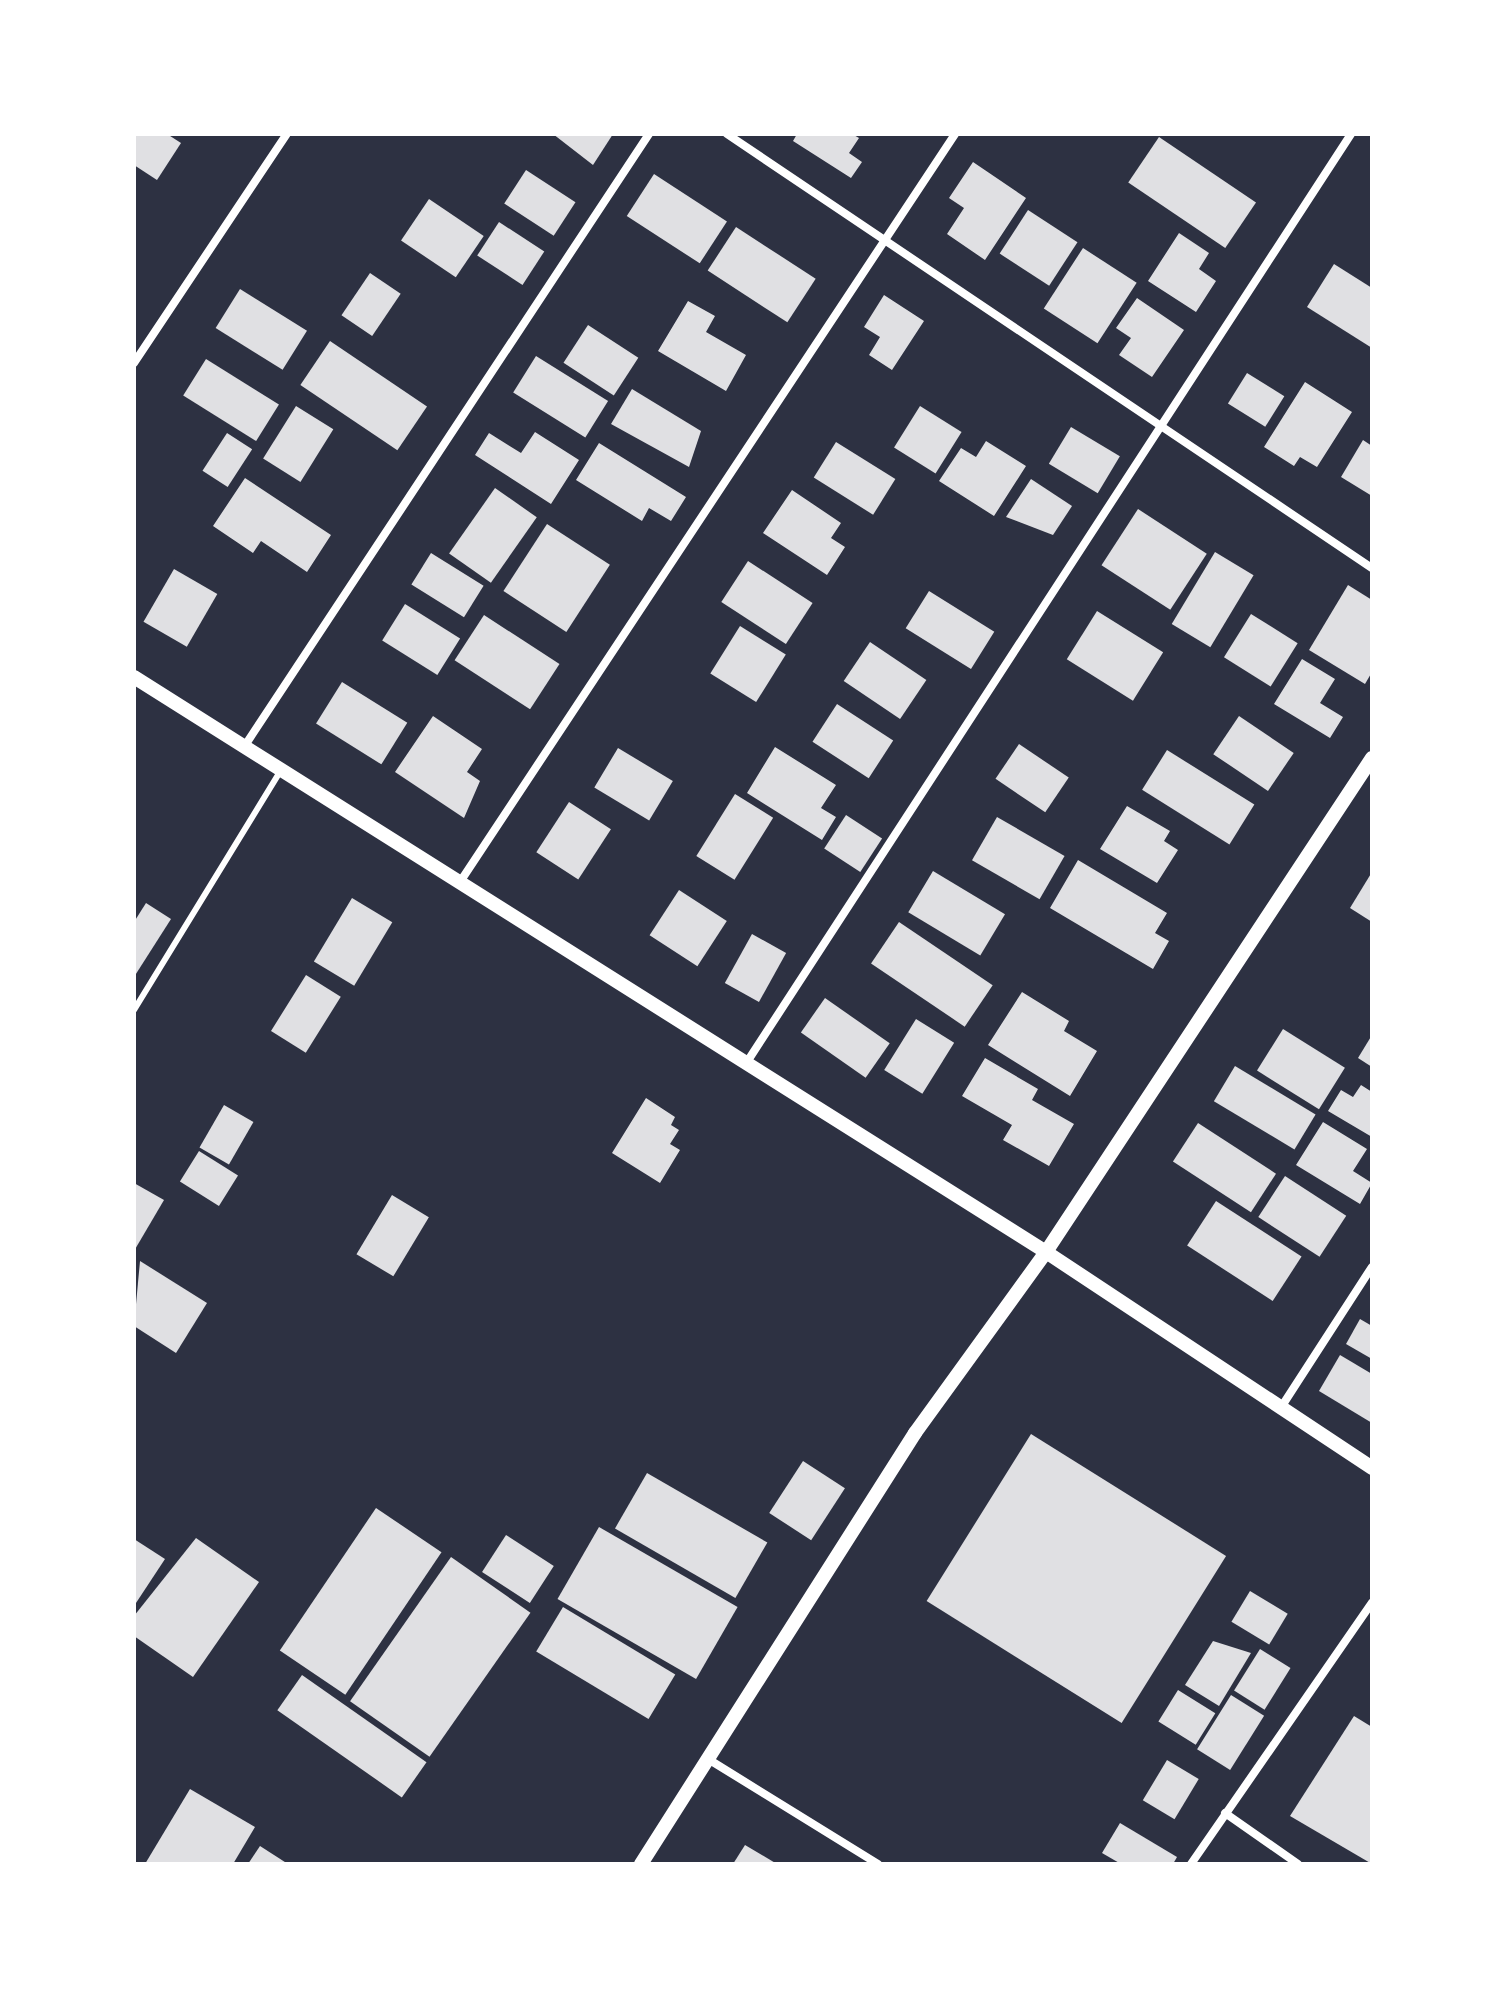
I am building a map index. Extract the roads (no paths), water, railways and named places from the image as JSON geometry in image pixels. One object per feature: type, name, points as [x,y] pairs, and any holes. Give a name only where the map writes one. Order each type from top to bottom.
[{"type":"street","points":[[134,363],[287,134]]},
{"type":"street","points":[[244,747],[649,134]]},
{"type":"street","points":[[727,134],[1372,568]]},
{"type":"street","points":[[460,882],[955,134]]},
{"type":"street","points":[[747,1062],[1163,429],[1351,134]]},
{"type":"street","points":[[134,677],[1046,1252],[1372,1468]]},
{"type":"street","points":[[641,1864],[915,1433],[1046,1252],[1372,758]]},
{"type":"street","points":[[1280,1409],[1372,1267]]},
{"type":"street","points":[[1191,1864],[1372,1603]]},
{"type":"street","points":[[708,1759],[878,1864]]},
{"type":"street","points":[[1225,1813],[1298,1864]]},
{"type":"lane","points":[[134,1010],[281,770]]}]
